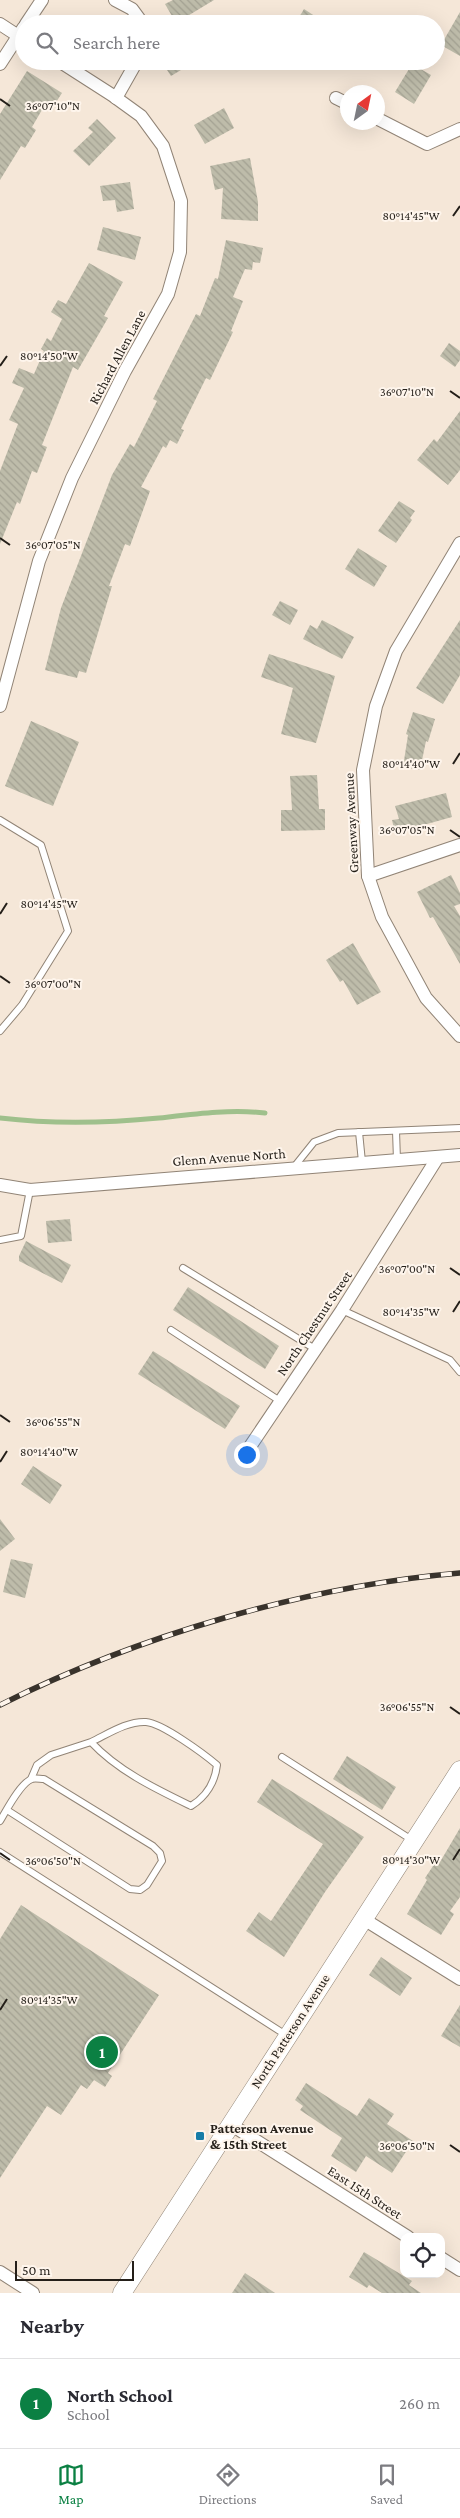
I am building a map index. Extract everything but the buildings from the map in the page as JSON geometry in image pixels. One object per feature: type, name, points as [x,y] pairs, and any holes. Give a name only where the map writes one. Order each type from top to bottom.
[{"type":"main road","name":"North Patterson Avenue","points":[[122,2293],[362,1918],[460,1770]]},
{"type":"street","points":[[33,15],[42,0]]},
{"type":"street","points":[[115,0],[132,9],[136,15]]},
{"type":"street","points":[[0,24],[15,29]]},
{"type":"street","points":[[0,64],[15,42]]},
{"type":"street","name":"Richard Allen Lane","points":[[0,706],[39,561],[72,478],[125,371],[168,294],[180,252],[181,201],[163,146],[141,116],[73,70]]},
{"type":"street","points":[[116,98],[132,70]]},
{"type":"street","points":[[385,123],[427,144],[460,129]]},
{"type":"street","name":"Greenway Avenue","points":[[460,544],[396,652],[376,706],[362,770],[368,876],[382,917],[426,998],[460,1036]]},
{"type":"street","points":[[368,876],[460,845]]},
{"type":"street","name":"Glenn Avenue North","points":[[0,1185],[30,1190],[460,1155]]},
{"type":"street","name":"North Chestnut Street","points":[[245,1454],[342,1310],[438,1157]]},
{"type":"street","points":[[362,1918],[460,1979]]},
{"type":"street","name":"East 15th Street","points":[[230,2124],[402,2233]]},
{"type":"street","points":[[445,2261],[460,2270]]},
{"type":"street","points":[[0,2272],[33,2293]]},
{"type":"lane","points":[[0,820],[41,845],[68,930],[22,1005],[0,1031]]},
{"type":"lane","points":[[294,1168],[314,1142],[338,1133],[460,1128]]},
{"type":"lane","points":[[396,1130],[397,1160]]},
{"type":"lane","points":[[359,1132],[362,1162]]},
{"type":"lane","points":[[0,1240],[21,1236],[30,1190]]},
{"type":"lane","points":[[183,1268],[315,1349]]},
{"type":"lane","points":[[342,1310],[450,1360],[460,1372]]},
{"type":"lane","points":[[171,1330],[280,1401]]},
{"type":"lane","points":[[0,1821],[24,1784],[31,1779],[37,1765],[51,1754],[91,1742],[125,1726],[146,1722],[161,1726],[217,1765],[216,1776],[200,1800],[191,1806],[118,1767],[91,1742]]},
{"type":"lane","points":[[282,1757],[413,1840]]},
{"type":"lane","points":[[7,1810],[130,1889],[140,1890],[147,1885],[162,1861],[160,1853],[153,1846],[44,1779],[31,1779]]},
{"type":"lane","points":[[0,1852],[287,2036]]},
{"type":"waterway","points":[[0,1118],[59,1122],[99,1122],[225,1112],[265,1113]]},
{"type":"railway","points":[[0,1705],[108,1657],[165,1636],[224,1618],[283,1602],[343,1589],[460,1573]]},
{"type":"place","name":"North School","points":[[102,2052]]},
{"type":"place","name":"Patterson Avenue & 15th Street","points":[[200,2136]]}]
